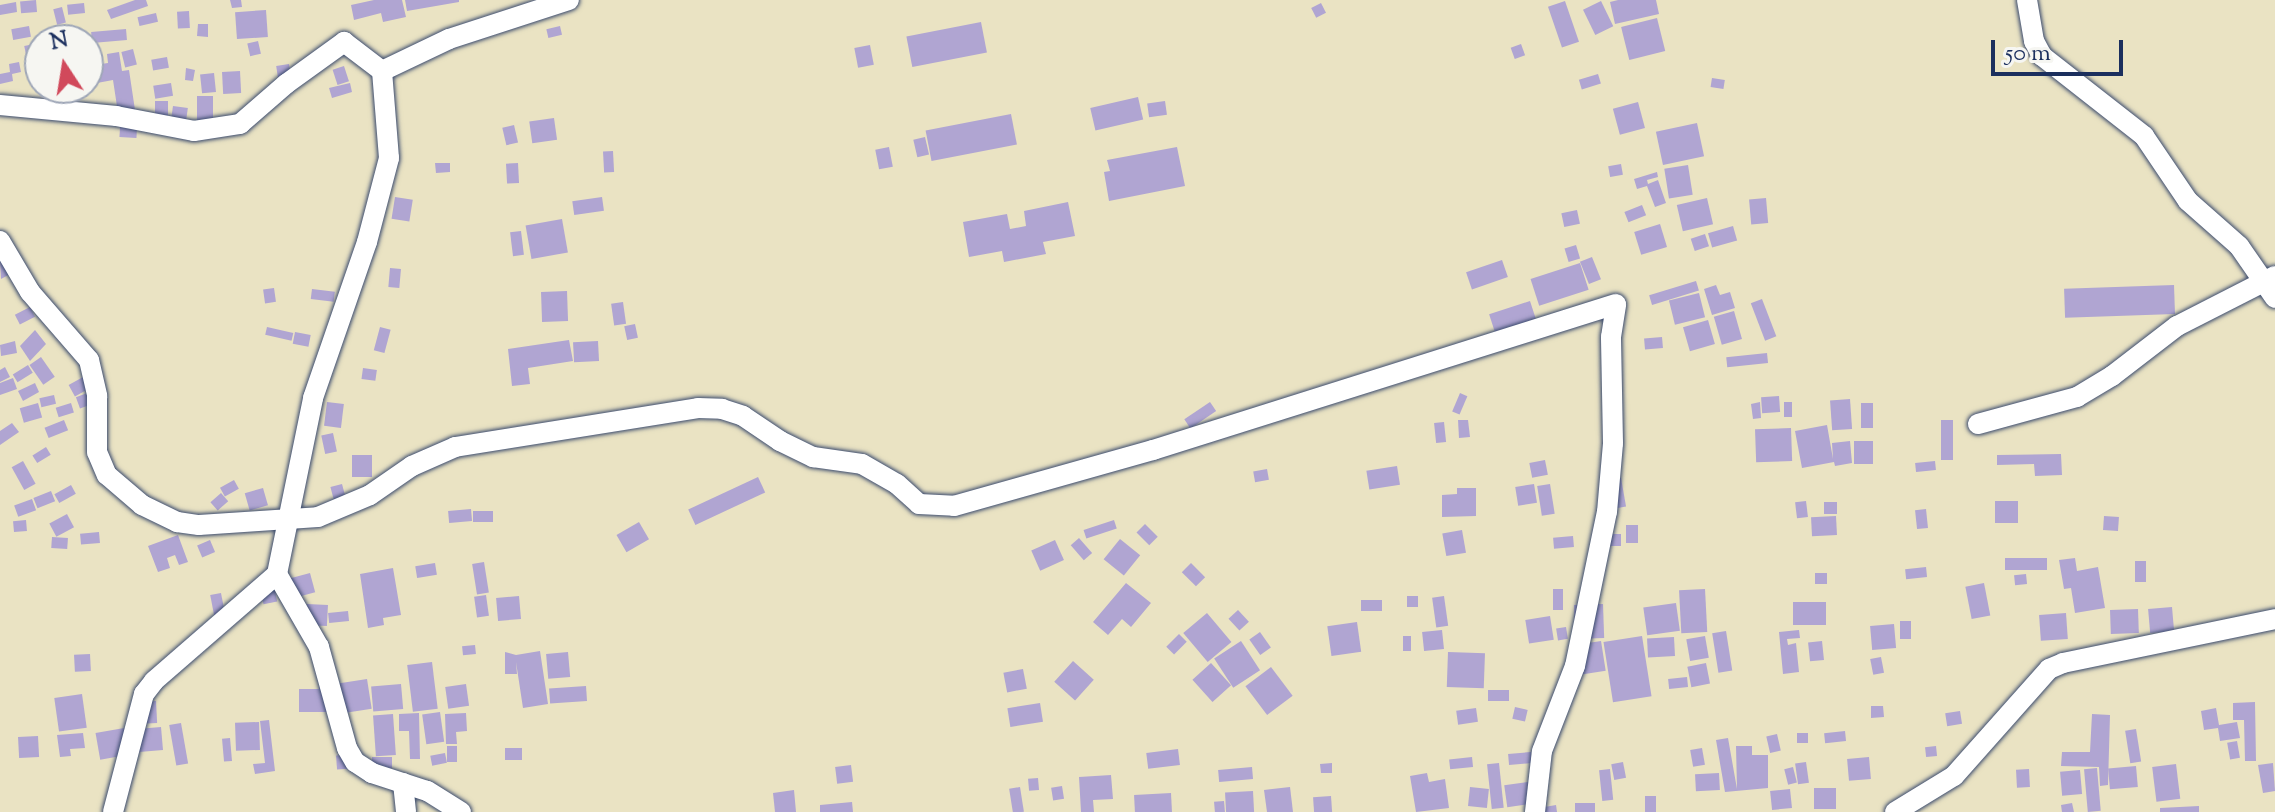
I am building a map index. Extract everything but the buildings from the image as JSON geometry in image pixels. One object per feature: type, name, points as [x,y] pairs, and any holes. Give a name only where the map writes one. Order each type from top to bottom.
[{"type":"street","points":[[382,71],[449,39],[569,0]]},
{"type":"street","points":[[1978,424],[2077,397],[2112,376],[2177,326],[2271,286],[2239,246],[2188,201],[2144,136],[2042,56],[2034,41],[2027,0]]},
{"type":"street","points":[[0,105],[116,116],[194,131],[240,124],[286,84],[344,42],[382,71],[389,158],[367,242],[313,398],[285,521],[277,574],[319,647],[347,748],[355,762],[372,773],[427,791],[461,812]]},
{"type":"street","points":[[0,241],[30,292],[89,360],[97,396],[97,452],[114,483],[142,505],[177,522],[226,525],[285,521],[339,510],[370,495],[412,466],[455,447],[698,408],[722,409],[743,416],[789,447],[813,457],[862,464],[897,484],[919,504],[954,506],[1153,450],[1616,304],[1611,337],[1613,443],[1607,512],[1575,666],[1561,710],[1542,751],[1535,812]]},
{"type":"street","points":[[113,812],[144,694],[154,681],[277,574]]},
{"type":"street","points":[[1895,812],[1954,776],[2049,669],[2063,663],[2275,619]]},
{"type":"street","points":[[403,783],[406,812]]}]
